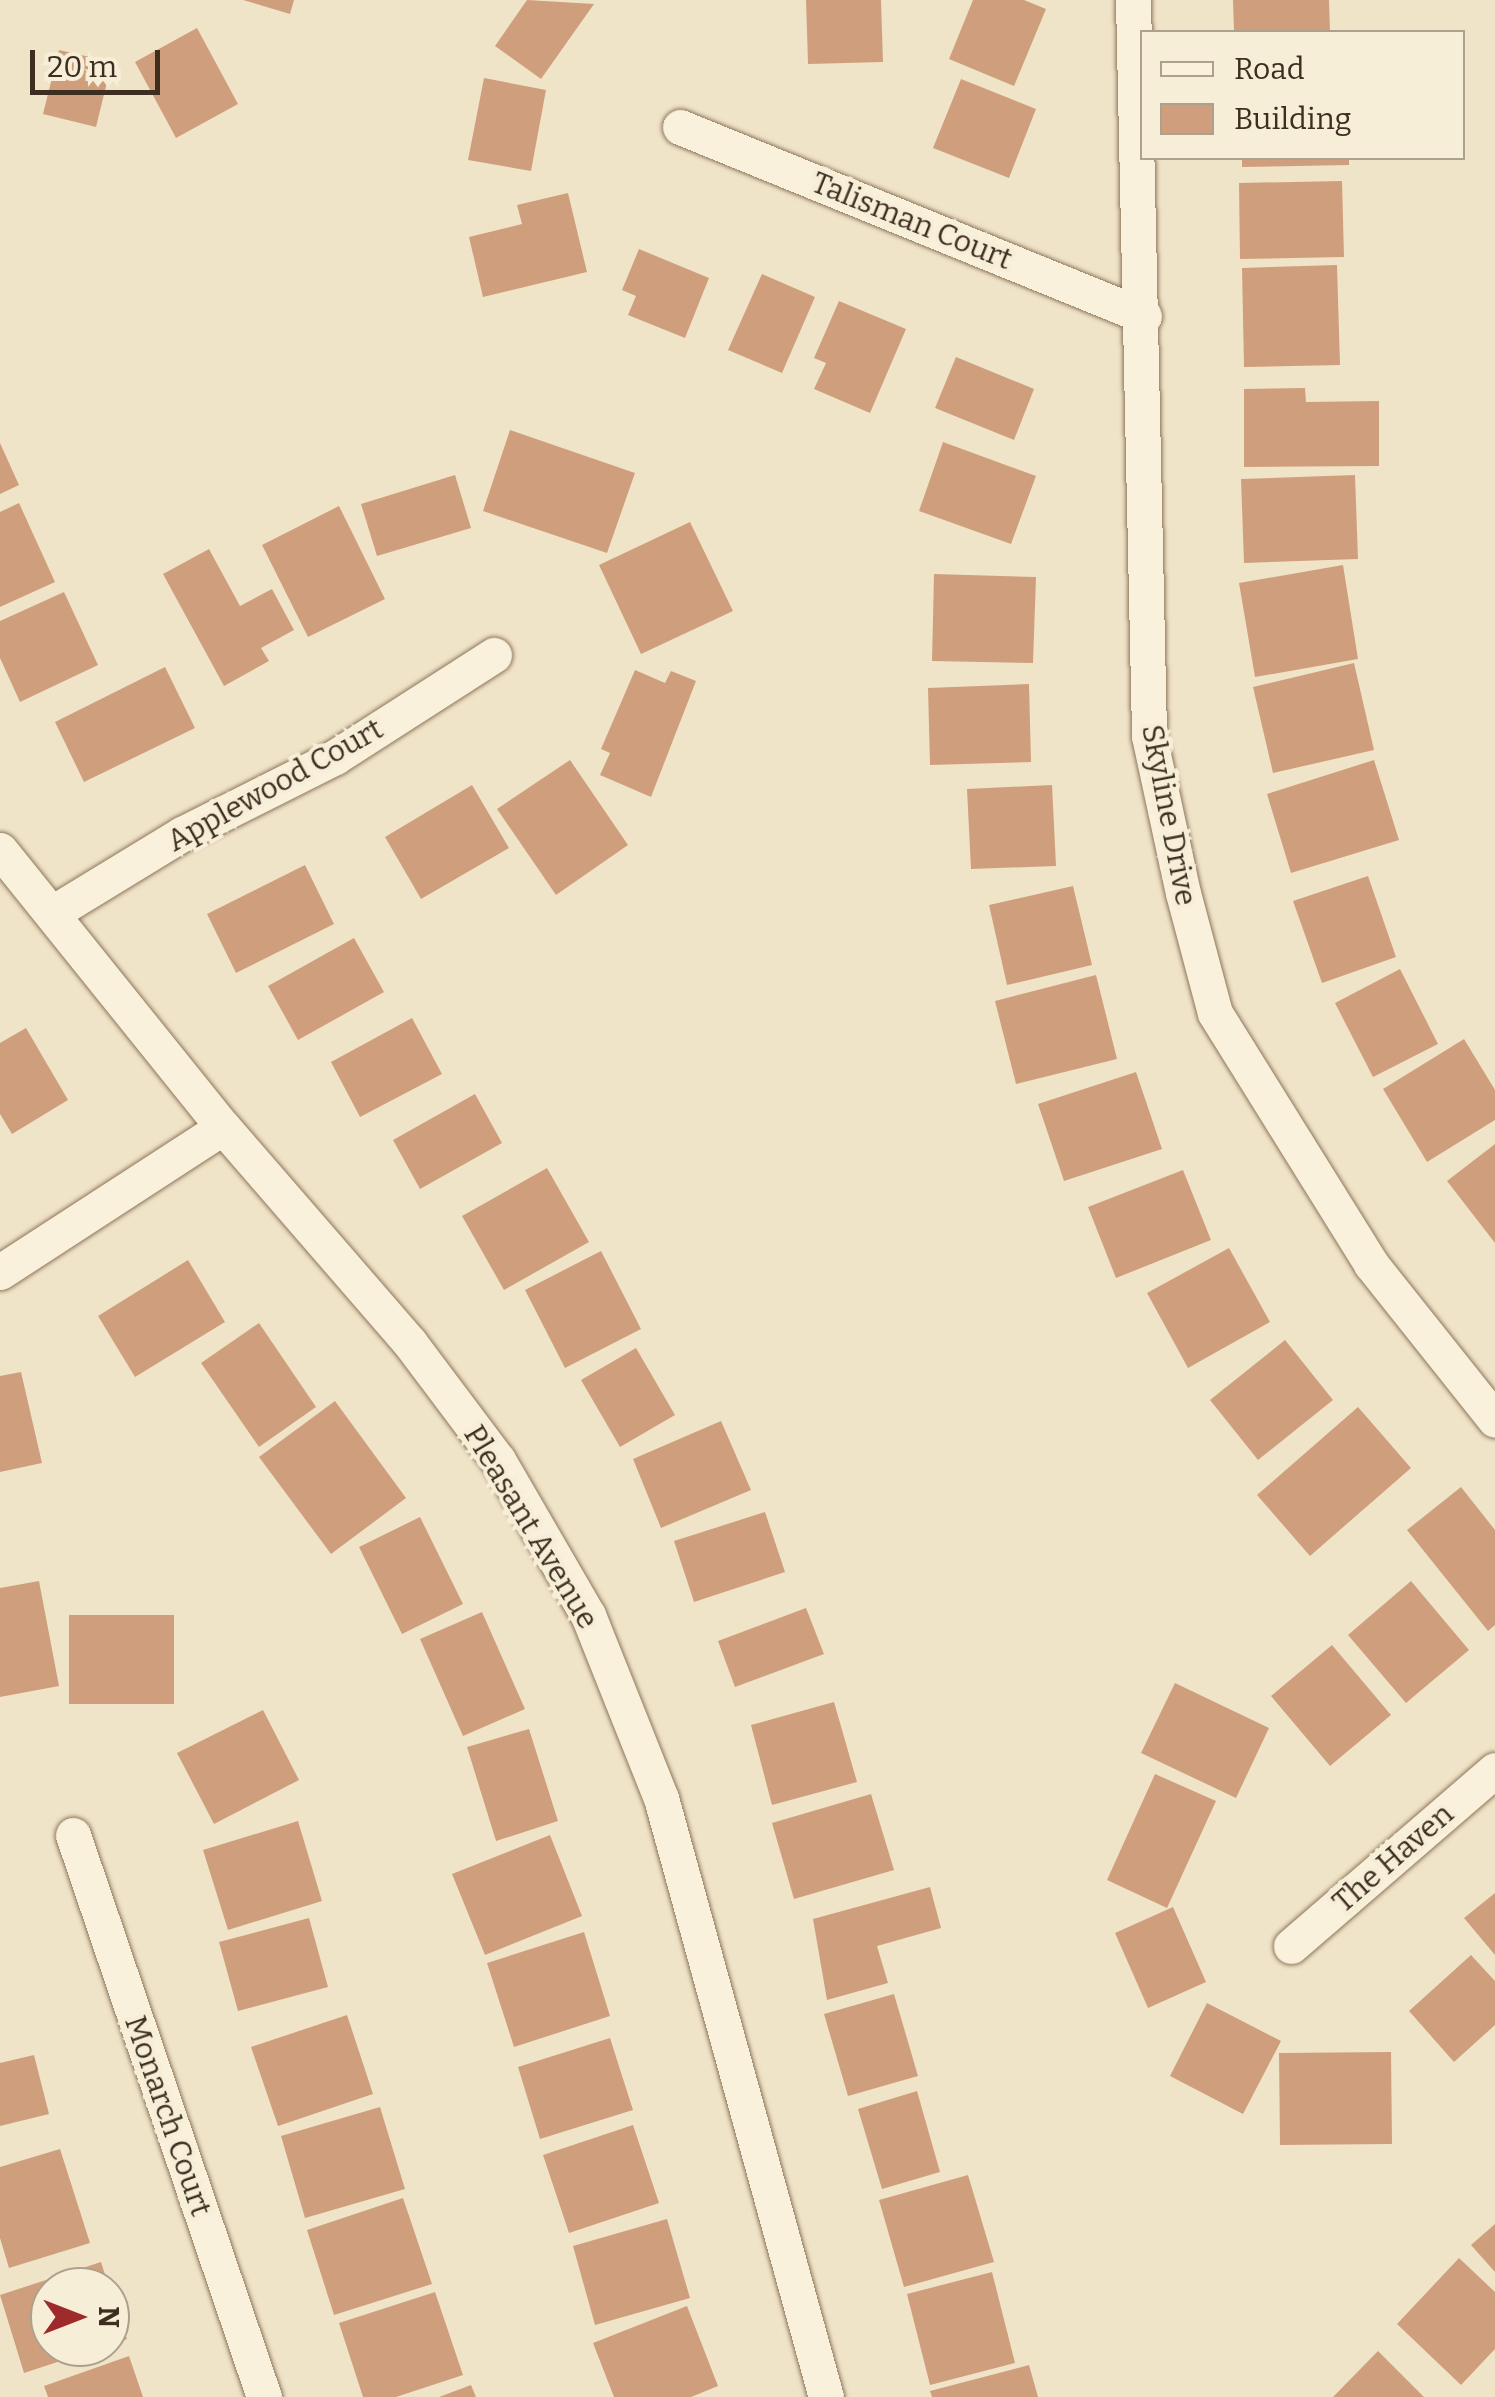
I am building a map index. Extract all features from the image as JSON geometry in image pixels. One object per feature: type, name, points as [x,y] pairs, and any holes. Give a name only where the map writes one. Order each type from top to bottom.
[{"type":"street","name":"Skyline Drive","points":[[1133,0],[1144,316],[1149,736],[1215,1013],[1370,1264],[1495,1420]]},
{"type":"street","name":"Talisman Court","points":[[680,126],[1144,316]]},
{"type":"street","name":"Applewood Court","points":[[54,912],[182,834],[335,757],[494,656]]},
{"type":"street","name":"Pleasant Avenue","points":[[0,850],[54,912],[222,1128],[292,1201],[487,1445],[588,1615],[661,1798],[826,2397]]},
{"type":"street","points":[[0,1272],[222,1128]]},
{"type":"street","name":"The Haven","points":[[1290,1946],[1495,1770]]},
{"type":"street","name":"Monarch Court","points":[[73,1836],[264,2397]]},
{"type":"building","points":[[243,0],[294,0],[290,14]]},
{"type":"building","points":[[527,0],[594,4],[541,79],[495,46]]},
{"type":"building","points":[[806,0],[881,0],[883,62],[808,64]]},
{"type":"building","points":[[973,0],[1024,0],[1046,9],[1014,86],[949,59]]},
{"type":"building","points":[[1233,0],[1329,0],[1330,30],[1234,30]]},
{"type":"building","points":[[197,28],[238,104],[176,138],[135,62]]},
{"type":"building","points":[[59,50],[112,62],[96,127],[43,114]]},
{"type":"building","points":[[484,78],[546,90],[531,171],[468,160]]},
{"type":"building","points":[[961,79],[1036,109],[1009,178],[933,148]]},
{"type":"building","points":[[1242,160],[1349,160],[1349,165],[1242,167]]},
{"type":"building","points":[[1342,181],[1344,257],[1240,259],[1239,183]]},
{"type":"building","points":[[568,193],[587,272],[483,297],[469,237],[522,224],[517,205]]},
{"type":"building","points":[[639,249],[709,278],[685,338],[628,315],[636,296],[622,290]]},
{"type":"building","points":[[1337,265],[1340,365],[1244,367],[1242,268]]},
{"type":"building","points":[[762,274],[815,297],[782,373],[728,350]]},
{"type":"building","points":[[839,301],[906,329],[870,413],[814,389],[826,363],[814,358]]},
{"type":"building","points":[[956,357],[1034,389],[1014,440],[935,408]]},
{"type":"building","points":[[1305,388],[1306,402],[1379,401],[1379,466],[1244,467],[1244,389]]},
{"type":"building","points":[[510,430],[635,473],[607,553],[483,511]]},
{"type":"building","points":[[943,442],[1036,476],[1011,544],[919,511]]},
{"type":"building","points":[[0,443],[19,485],[0,494]]},
{"type":"building","points":[[455,475],[471,528],[377,556],[361,504]]},
{"type":"building","points":[[1355,475],[1358,559],[1244,563],[1241,479]]},
{"type":"building","points":[[19,503],[55,582],[0,607],[0,512]]},
{"type":"building","points":[[339,506],[385,599],[308,637],[262,545]]},
{"type":"building","points":[[690,522],[733,611],[641,654],[599,565]]},
{"type":"building","points":[[209,549],[240,606],[272,589],[294,630],[261,648],[269,661],[224,686],[163,574]]},
{"type":"building","points":[[1343,565],[1358,659],[1255,677],[1239,583]]},
{"type":"building","points":[[934,574],[1036,577],[1033,663],[932,661]]},
{"type":"building","points":[[64,592],[98,665],[20,702],[0,658],[0,621]]},
{"type":"building","points":[[1354,663],[1374,750],[1273,773],[1253,687]]},
{"type":"building","points":[[165,667],[195,728],[84,782],[55,722]]},
{"type":"building","points":[[635,670],[665,683],[671,671],[696,681],[651,797],[600,775],[610,753],[601,749]]},
{"type":"building","points":[[1029,684],[1031,762],[930,765],[928,688]]},
{"type":"building","points":[[570,760],[628,845],[556,895],[497,809]]},
{"type":"building","points":[[1374,760],[1399,840],[1291,873],[1267,794]]},
{"type":"building","points":[[472,785],[509,848],[421,899],[385,837]]},
{"type":"building","points":[[1052,785],[1056,866],[971,869],[967,789]]},
{"type":"building","points":[[305,865],[334,924],[236,973],[207,914]]},
{"type":"building","points":[[1368,876],[1396,957],[1322,983],[1293,901]]},
{"type":"building","points":[[1073,886],[1092,965],[1007,985],[989,905]]},
{"type":"building","points":[[354,938],[384,992],[298,1040],[268,986]]},
{"type":"building","points":[[1400,969],[1438,1044],[1373,1077],[1335,1003]]},
{"type":"building","points":[[1096,975],[1117,1059],[1016,1084],[995,1001]]},
{"type":"building","points":[[412,1018],[442,1074],[360,1117],[331,1062]]},
{"type":"building","points":[[26,1028],[68,1100],[12,1134],[0,1114],[0,1043]]},
{"type":"building","points":[[1464,1039],[1495,1090],[1495,1120],[1427,1162],[1383,1089]]},
{"type":"building","points":[[1136,1072],[1162,1149],[1064,1181],[1038,1104]]},
{"type":"building","points":[[475,1094],[502,1143],[420,1189],[393,1140]]},
{"type":"building","points":[[1495,1144],[1495,1243],[1447,1181]]},
{"type":"building","points":[[547,1168],[589,1242],[504,1290],[462,1216]]},
{"type":"building","points":[[1183,1170],[1211,1240],[1116,1278],[1088,1207]]},
{"type":"building","points":[[1229,1248],[1270,1322],[1188,1368],[1147,1293]]},
{"type":"building","points":[[601,1251],[641,1329],[565,1368],[525,1290]]},
{"type":"building","points":[[188,1260],[225,1322],[135,1377],[98,1316]]},
{"type":"building","points":[[259,1323],[316,1407],[259,1447],[201,1363]]},
{"type":"building","points":[[1285,1340],[1333,1400],[1258,1460],[1210,1400]]},
{"type":"building","points":[[636,1348],[675,1415],[620,1447],[581,1380]]},
{"type":"building","points":[[21,1372],[42,1463],[0,1472],[0,1376]]},
{"type":"building","points":[[335,1401],[406,1498],[331,1554],[259,1457]]},
{"type":"building","points":[[1358,1407],[1411,1468],[1310,1556],[1257,1495]]},
{"type":"building","points":[[721,1421],[751,1490],[661,1528],[633,1459]]},
{"type":"building","points":[[1461,1487],[1495,1530],[1495,1625],[1488,1631],[1407,1530]]},
{"type":"building","points":[[765,1512],[785,1572],[694,1602],[674,1541]]},
{"type":"building","points":[[420,1517],[463,1604],[402,1634],[359,1547]]},
{"type":"building","points":[[39,1581],[59,1686],[0,1697],[0,1588]]},
{"type":"building","points":[[1411,1581],[1469,1650],[1406,1703],[1348,1635]]},
{"type":"building","points":[[806,1608],[824,1654],[735,1687],[718,1641]]},
{"type":"building","points":[[482,1612],[525,1709],[463,1736],[420,1639]]},
{"type":"building","points":[[69,1615],[174,1615],[174,1704],[69,1704]]},
{"type":"building","points":[[1332,1645],[1391,1715],[1330,1766],[1271,1696]]},
{"type":"building","points":[[1175,1683],[1269,1728],[1236,1798],[1141,1753]]},
{"type":"building","points":[[834,1702],[857,1782],[772,1805],[751,1725]]},
{"type":"building","points":[[263,1710],[299,1780],[214,1824],[177,1753]]},
{"type":"building","points":[[529,1729],[558,1821],[496,1841],[467,1747]]},
{"type":"building","points":[[1155,1774],[1216,1801],[1167,1908],[1107,1880]]},
{"type":"building","points":[[871,1794],[894,1870],[794,1899],[772,1823]]},
{"type":"building","points":[[298,1821],[322,1901],[228,1930],[203,1850]]},
{"type":"building","points":[[550,1835],[582,1916],[485,1955],[452,1874]]},
{"type":"building","points":[[930,1887],[941,1928],[877,1946],[888,1983],[827,2000],[813,1919]]},
{"type":"building","points":[[1495,1893],[1495,1955],[1464,1918]]},
{"type":"building","points":[[1173,1907],[1206,1982],[1148,2008],[1115,1933]]},
{"type":"building","points":[[309,1918],[328,1987],[238,2011],[219,1942]]},
{"type":"building","points":[[584,1932],[610,2016],[514,2047],[487,1963]]},
{"type":"building","points":[[1471,1955],[1495,1981],[1495,2025],[1454,2062],[1409,2011]]},
{"type":"building","points":[[894,1994],[918,2076],[848,2096],[824,2014]]},
{"type":"building","points":[[1207,2003],[1281,2041],[1243,2114],[1170,2076]]},
{"type":"building","points":[[347,2015],[373,2094],[278,2126],[251,2047]]},
{"type":"building","points":[[610,2038],[633,2110],[540,2139],[518,2067]]},
{"type":"building","points":[[1391,2052],[1392,2144],[1280,2145],[1279,2053]]},
{"type":"building","points":[[34,2055],[49,2114],[0,2126],[0,2063]]},
{"type":"building","points":[[917,2091],[940,2172],[882,2189],[858,2109]]},
{"type":"building","points":[[380,2107],[405,2189],[305,2218],[281,2136]]},
{"type":"building","points":[[633,2125],[659,2203],[569,2233],[543,2155]]},
{"type":"building","points":[[60,2149],[90,2243],[9,2268],[0,2238],[0,2167]]},
{"type":"building","points":[[968,2175],[994,2262],[904,2287],[879,2200]]},
{"type":"building","points":[[403,2198],[432,2284],[334,2315],[307,2230]]},
{"type":"building","points":[[667,2219],[690,2298],[595,2325],[573,2246]]},
{"type":"building","points":[[1495,2224],[1495,2272],[1471,2245]]},
{"type":"building","points":[[1459,2258],[1495,2292],[1495,2349],[1461,2385],[1397,2324]]},
{"type":"building","points":[[992,2272],[1015,2363],[930,2385],[907,2294]]},
{"type":"building","points":[[30,2285],[30,2367],[42,2367],[24,2373],[0,2295]]},
{"type":"building","points":[[435,2292],[463,2375],[396,2397],[363,2397],[339,2323]]},
{"type":"building","points":[[687,2306],[718,2386],[691,2397],[614,2397],[593,2343]]},
{"type":"building","points":[[1378,2351],[1424,2397],[1333,2397]]},
{"type":"building","points":[[130,2359],[143,2397],[48,2397],[44,2386],[98,2367],[130,2367]]},
{"type":"building","points":[[1029,2365],[1038,2397],[932,2397],[930,2391]]},
{"type":"building","points":[[471,2385],[476,2397],[439,2397]]}]
